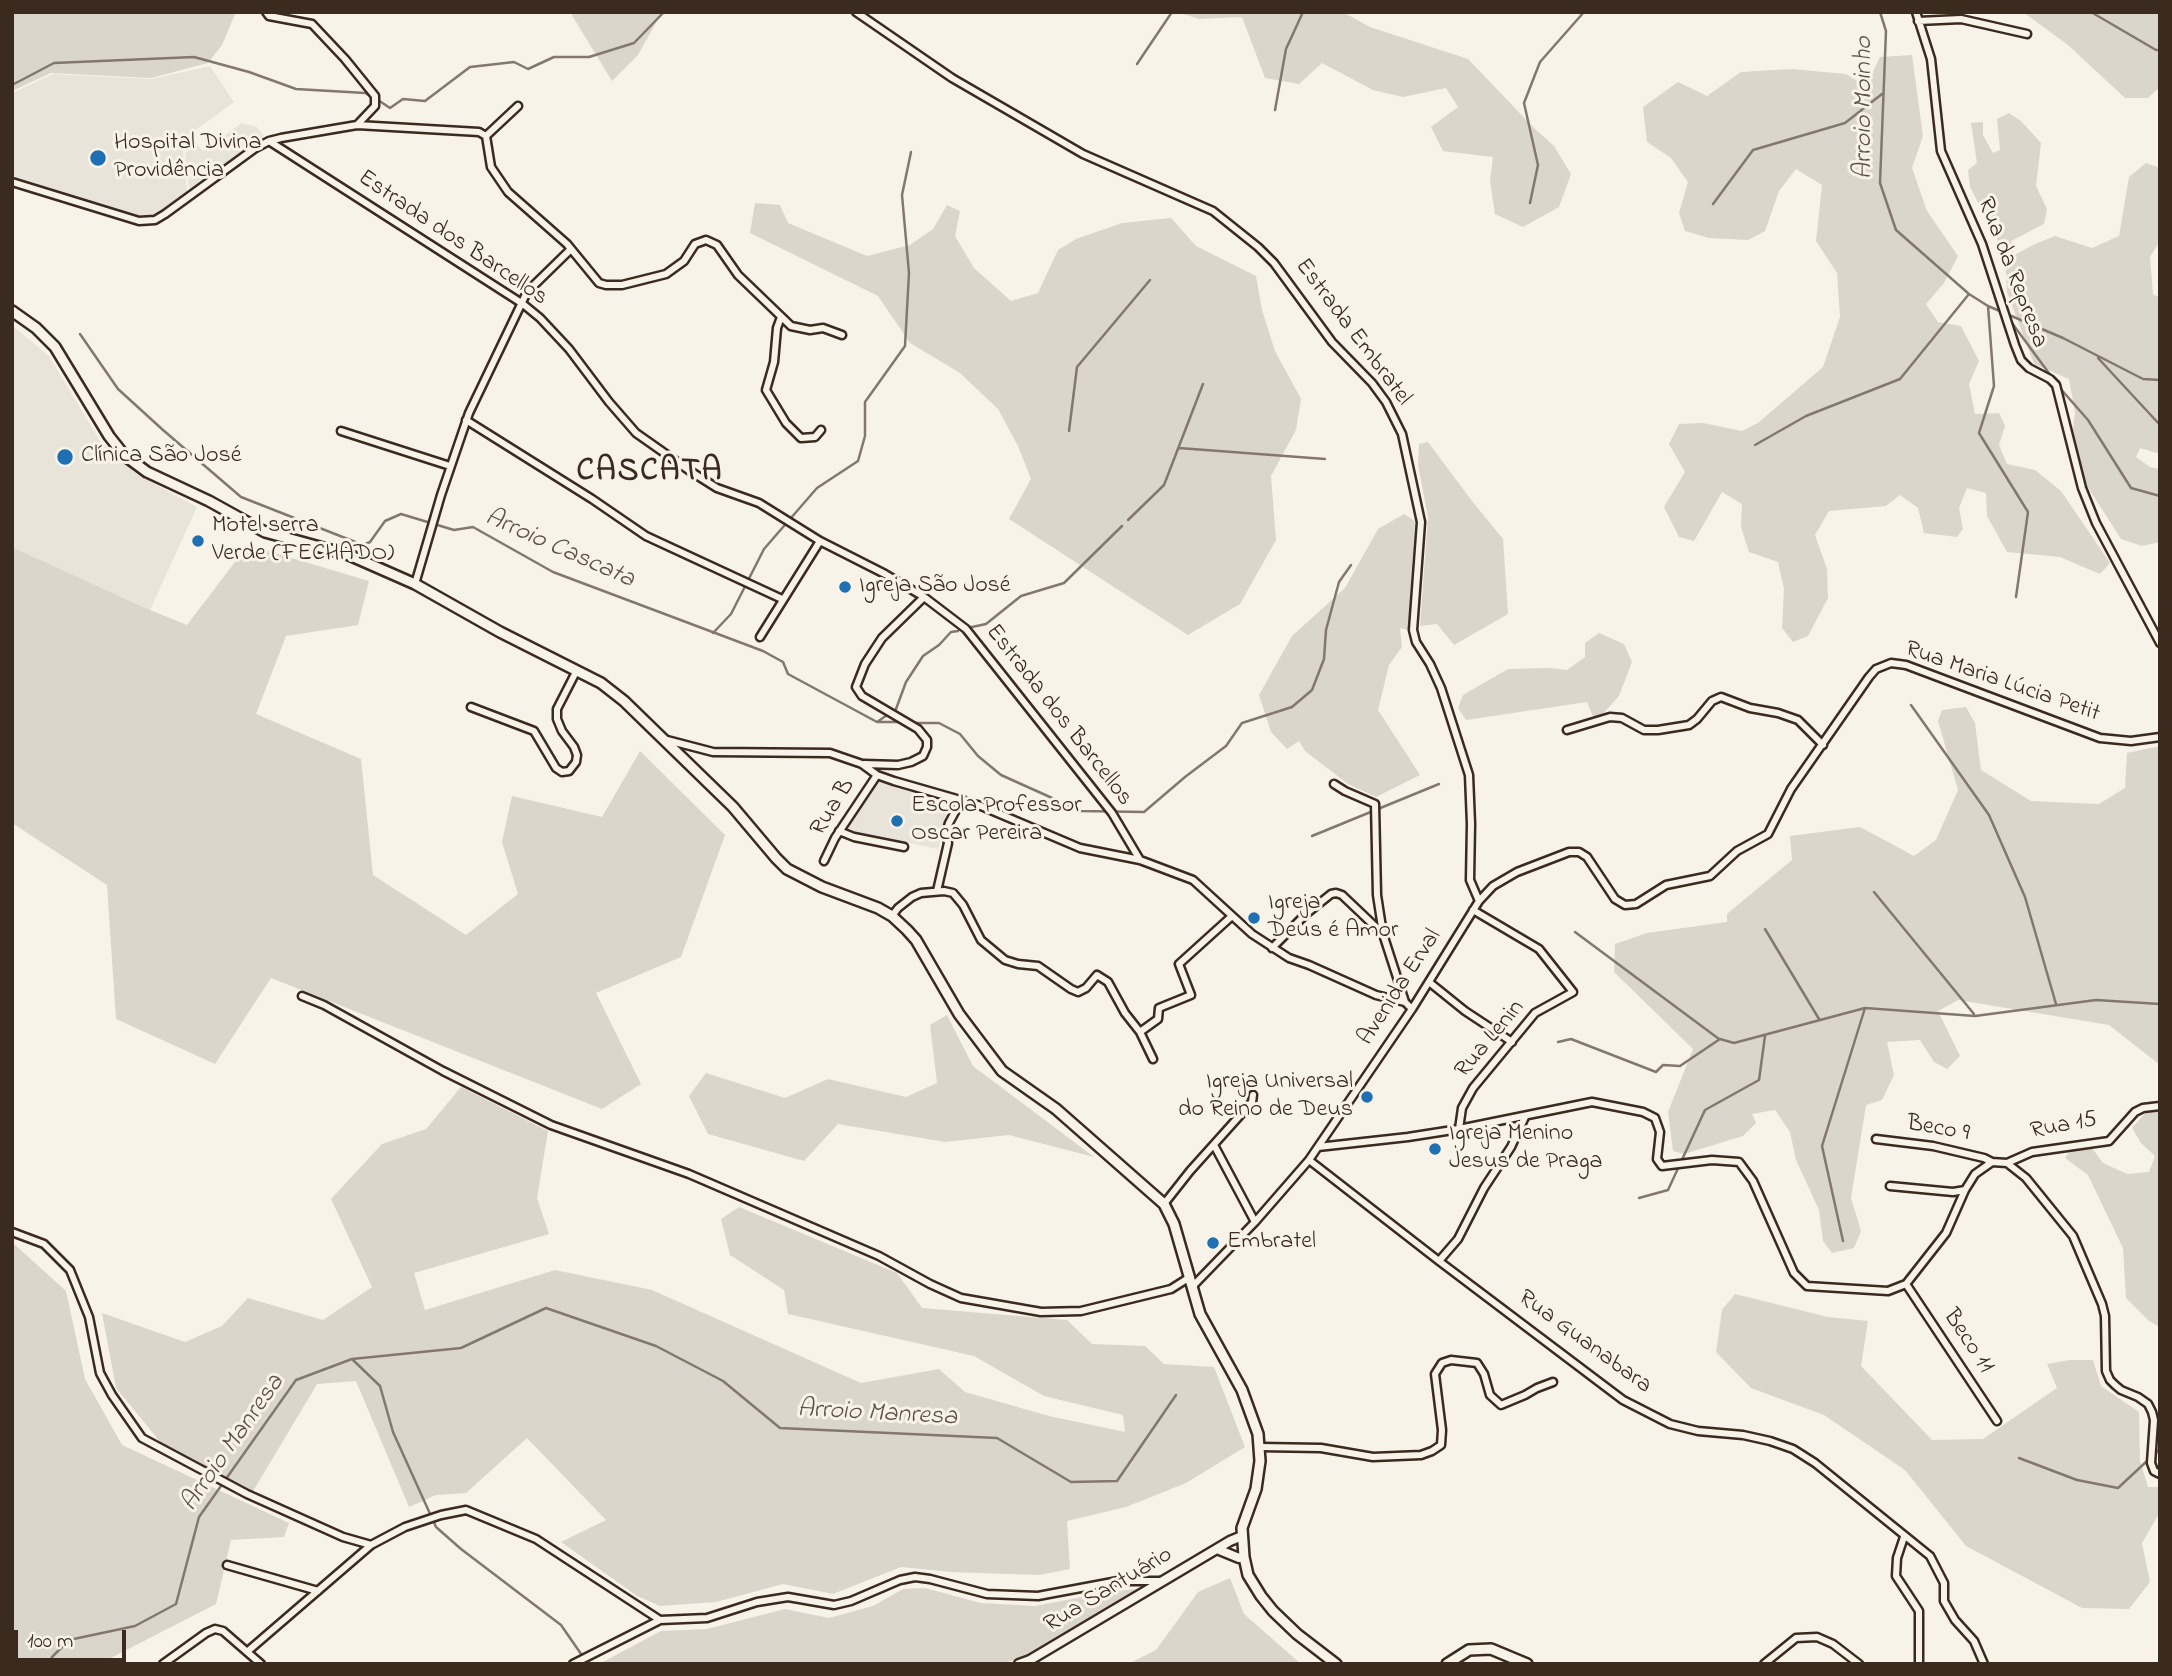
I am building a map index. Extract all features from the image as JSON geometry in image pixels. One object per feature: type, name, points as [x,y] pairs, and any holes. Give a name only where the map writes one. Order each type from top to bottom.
[{"type":"main road","points":[[12,311],[36,328],[55,347],[109,436],[124,455],[147,472],[265,531],[349,555],[415,584],[500,632],[601,683],[624,701],[733,807],[787,869],[822,887],[878,908],[892,916],[916,940],[960,1014],[1002,1071],[1056,1109],[1164,1204],[1174,1224],[1208,1330],[1242,1390],[1254,1420],[1260,1447],[1256,1489],[1241,1536],[1248,1574],[1273,1611],[1297,1634],[1336,1664]]},
{"type":"main road","points":[[1447,1664],[1469,1650],[1491,1649],[1527,1664]]},
{"type":"street","points":[[266,12],[269,16],[312,24],[368,87],[375,96],[375,106],[357,125]]},
{"type":"street","name":"Estrada Embratel","points":[[856,12],[952,78],[1083,154],[1213,211],[1274,263],[1332,342],[1372,383],[1386,402],[1402,435],[1421,522],[1413,630],[1416,642],[1441,688],[1469,775],[1470,880],[1479,901]]},
{"type":"street","name":"Rua da Represa","points":[[1916,12],[1931,59],[1941,151],[1982,244],[2015,345],[2021,360],[2029,368],[2056,385],[2082,488],[2096,523],[2160,643]]},
{"type":"street","points":[[1918,21],[1961,19],[2027,34]]},
{"type":"street","points":[[486,136],[518,106]]},
{"type":"street","points":[[12,182],[139,221],[155,220],[269,141],[357,125],[479,132],[486,136]]},
{"type":"street","points":[[486,136],[491,167],[508,192],[571,248],[599,283],[622,285],[659,277],[671,272],[684,261],[695,244],[706,240],[717,245],[738,275],[791,326],[810,330],[822,328],[842,335]]},
{"type":"street","name":"Estrada dos Barcellos","points":[[269,141],[523,304],[569,349],[609,402],[636,432],[717,488],[759,503],[820,541],[885,573],[924,597],[966,629],[1112,813],[1140,860]]},
{"type":"street","points":[[415,584],[466,420],[527,292],[571,248]]},
{"type":"street","points":[[781,317],[777,328],[774,362],[766,390],[786,423],[802,438],[815,437],[821,430]]},
{"type":"street","points":[[466,420],[646,536],[782,599]]},
{"type":"street","points":[[341,431],[450,466]]},
{"type":"street","points":[[760,637],[820,541]]},
{"type":"street","points":[[862,764],[898,765],[911,762],[923,756],[927,747],[927,740],[918,729],[862,696],[856,687],[865,664],[882,638],[924,597]]},
{"type":"street","name":"Rua Maria Lúcia Petit","points":[[1479,901],[1493,886],[1517,872],[1569,852],[1579,852],[1587,857],[1615,899],[1625,905],[1636,904],[1667,886],[1710,876],[1737,851],[1768,834],[1791,789],[1869,677],[1876,669],[1891,663],[1906,665],[2100,738],[2131,741],[2160,737]]},
{"type":"street","points":[[471,706],[534,731],[556,768],[562,772],[569,771],[576,762],[577,755],[562,731],[557,719],[557,709],[577,670]]},
{"type":"street","points":[[1567,730],[1610,718],[1622,718],[1644,730],[1689,725],[1712,701],[1721,697],[1750,708],[1798,720],[1823,745]]},
{"type":"street","points":[[661,739],[713,752],[830,753],[862,764],[877,775],[962,799],[1080,848],[1140,860],[1193,880],[1252,934],[1289,958],[1376,995],[1405,1002]]},
{"type":"street","name":"Rua B","points":[[824,862],[839,831],[877,775]]},
{"type":"street","points":[[1334,784],[1375,804],[1377,895],[1383,934],[1405,1002],[1412,1009]]},
{"type":"street","points":[[937,891],[948,843],[946,834],[962,799]]},
{"type":"street","points":[[839,831],[854,837],[904,847]]},
{"type":"street","points":[[892,916],[912,897],[950,891],[958,897],[981,940],[1005,960],[1038,966],[1078,992],[1086,988],[1097,975],[1101,977],[1113,988],[1153,1059]]},
{"type":"street","points":[[1272,948],[1306,914],[1336,893],[1342,895],[1383,934]]},
{"type":"street","name":"Avenida Erval","points":[[1191,1282],[1255,1222],[1309,1160],[1412,1009],[1479,901]]},
{"type":"street","name":"Rua Lenin","points":[[1459,1129],[1462,1108],[1473,1088],[1535,1013],[1573,992],[1539,949],[1473,910]]},
{"type":"street","points":[[1140,1032],[1156,1021],[1159,1008],[1191,995],[1179,964],[1232,916]]},
{"type":"street","points":[[1429,982],[1465,1012],[1512,1042]]},
{"type":"street","points":[[302,996],[324,1005],[443,1071],[551,1125],[689,1174],[879,1256],[961,1298],[1041,1312],[1082,1311],[1191,1282]]},
{"type":"street","points":[[1164,1204],[1252,1102],[1253,1095]]},
{"type":"street","points":[[1318,1147],[1408,1138],[1592,1102],[1643,1112],[1654,1118],[1660,1132],[1657,1160],[1662,1166],[1712,1160],[1739,1161],[1753,1181],[1794,1273],[1807,1286],[1888,1291],[1906,1284],[1946,1233],[1975,1174],[1993,1162]]},
{"type":"street","name":"Rua 15","points":[[2007,1163],[2032,1152],[2109,1140],[2136,1112],[2143,1108],[2160,1106]]},
{"type":"street","points":[[1439,1261],[1458,1239],[1484,1188],[1511,1147],[1525,1117]]},
{"type":"street","name":"Beco 9","points":[[1876,1139],[1933,1146],[1993,1162],[2007,1163]]},
{"type":"street","points":[[1214,1145],[1255,1222]]},
{"type":"street","name":"Rua Guanabara","points":[[1309,1160],[1623,1399],[1670,1424],[1698,1431],[1743,1435],[1793,1449],[1815,1463],[1930,1556],[1944,1583],[1944,1601],[1955,1620],[1974,1642],[1984,1664]]},
{"type":"street","points":[[2007,1163],[2026,1178],[2073,1236],[2105,1316],[2106,1371],[2110,1380],[2121,1390],[2138,1396],[2148,1404],[2154,1420],[2151,1463],[2154,1471],[2160,1474]]},
{"type":"street","points":[[1890,1186],[1953,1192],[1965,1190]]},
{"type":"street","points":[[12,1232],[44,1244],[70,1270],[89,1317],[100,1373],[142,1438],[247,1494],[343,1537],[371,1545]]},
{"type":"street","name":"Beco 11","points":[[1906,1284],[1997,1421]]},
{"type":"street","points":[[1260,1447],[1321,1448],[1373,1457],[1421,1455],[1432,1451],[1441,1445],[1443,1430],[1435,1374],[1442,1363],[1451,1360],[1477,1363],[1484,1374],[1490,1395],[1501,1405],[1553,1382]]},
{"type":"street","points":[[248,1651],[371,1545],[405,1527],[466,1510],[536,1539],[660,1620]]},
{"type":"street","name":"Rua Santuário","points":[[1018,1664],[1030,1660],[1241,1536]]},
{"type":"street","points":[[1904,1537],[1897,1558],[1896,1576],[1919,1611],[1919,1664]]},
{"type":"street","points":[[1217,1549],[1239,1558],[1244,1557]]},
{"type":"street","points":[[227,1565],[318,1591]]},
{"type":"street","points":[[573,1664],[660,1620],[707,1618],[757,1602],[788,1597],[834,1605],[915,1577],[987,1594],[1038,1597],[1118,1581],[1163,1581]]},
{"type":"street","points":[[163,1664],[215,1629],[223,1630],[261,1664]]},
{"type":"street","points":[[1764,1664],[1796,1638],[1817,1637],[1833,1644],[1859,1664]]},
{"type":"shaded area","points":[[12,12],[236,12],[222,45],[208,63],[151,78],[51,73],[12,91]]},
{"type":"shaded area","points":[[570,12],[662,12],[638,55],[612,81]]},
{"type":"shaded area","points":[[1177,12],[1343,12],[1370,27],[1468,59],[1554,146],[1571,174],[1559,207],[1523,227],[1495,214],[1490,181],[1493,157],[1443,151],[1431,127],[1458,107],[1446,88],[1403,97],[1373,90],[1322,63],[1299,84],[1265,78],[1242,17],[1199,19]]},
{"type":"shaded area","points":[[2023,12],[2160,12],[2160,87],[2148,98],[2125,98],[2068,45]]},
{"type":"shaded area","points":[[1912,55],[1923,136],[1912,168],[1927,211],[1958,256],[1944,283],[1926,304],[1938,322],[1961,326],[1979,361],[1969,384],[1975,414],[1999,413],[2005,426],[1999,445],[2007,464],[2035,470],[2061,491],[2110,563],[2100,574],[2060,557],[2007,552],[1987,516],[1986,493],[1967,488],[1959,508],[1963,529],[1957,537],[1924,533],[1918,508],[1900,495],[1886,506],[1829,511],[1815,535],[1827,569],[1828,598],[1808,636],[1793,642],[1782,628],[1784,589],[1778,562],[1749,552],[1741,527],[1742,504],[1722,492],[1694,541],[1679,537],[1664,507],[1685,472],[1669,444],[1679,424],[1703,423],[1742,431],[1758,423],[1823,367],[1840,317],[1837,273],[1816,241],[1822,185],[1796,169],[1779,191],[1765,231],[1748,240],[1709,238],[1685,231],[1679,213],[1688,182],[1671,158],[1647,142],[1643,107],[1678,82],[1707,96],[1741,72],[1792,69],[1846,74],[1866,86],[1880,57]]},
{"type":"shaded area","name":"Hospital Divina Providência","points":[[210,66],[234,102],[182,140],[187,191],[155,215],[140,217],[12,176],[12,93],[53,74],[151,79]]},
{"type":"shaded area","points":[[2009,113],[2021,121],[2041,143],[2036,186],[2047,209],[2044,224],[2011,241],[2014,255],[2055,236],[2092,248],[2119,236],[2129,177],[2146,163],[2160,168],[2160,241],[2150,257],[2153,294],[2160,298],[2160,454],[2140,448],[2136,457],[2150,467],[2160,469],[2160,542],[2142,546],[2121,539],[2084,481],[2071,443],[2075,413],[2069,379],[2034,364],[2007,292],[2005,255],[1970,187],[1968,170],[1977,163],[1971,123],[1983,122],[1983,135],[1993,153],[2000,150],[1997,119]]},
{"type":"shaded area","points":[[242,123],[257,127],[264,136],[189,189],[185,153],[197,144],[203,151]]},
{"type":"shaded area","points":[[755,203],[780,205],[788,223],[867,256],[910,245],[933,229],[947,205],[960,211],[955,236],[974,268],[1011,301],[1038,293],[1058,250],[1076,239],[1122,223],[1171,218],[1196,246],[1256,276],[1262,310],[1275,351],[1301,399],[1296,430],[1271,476],[1276,540],[1240,604],[1188,635],[1009,519],[1031,479],[1018,446],[998,409],[960,373],[910,343],[878,296],[750,233]]},
{"type":"shaded area","name":"Clínica São José","points":[[12,325],[49,356],[100,441],[135,473],[197,507],[150,610],[12,547]]},
{"type":"shaded area","points":[[1428,442],[1503,539],[1508,614],[1454,645],[1437,624],[1420,626],[1428,517],[1418,465],[1419,444]]},
{"type":"shaded area","points":[[1404,514],[1415,521],[1408,630],[1400,628],[1402,647],[1389,665],[1378,710],[1420,775],[1376,797],[1348,784],[1305,751],[1299,741],[1287,749],[1271,732],[1259,695],[1292,636],[1345,588],[1378,529]]},
{"type":"shaded area","points":[[248,545],[369,581],[358,625],[286,636],[256,714],[361,759],[373,875],[466,935],[518,894],[502,842],[512,796],[602,817],[640,751],[725,835],[681,957],[596,993],[641,1084],[602,1109],[271,978],[215,1064],[116,1019],[107,885],[12,823],[12,547],[187,625]]},
{"type":"shaded area","points":[[1599,633],[1624,644],[1632,662],[1619,696],[1600,717],[1594,719],[1587,702],[1466,720],[1458,708],[1463,695],[1508,669],[1567,670],[1585,657],[1585,643]]},
{"type":"shaded area","points":[[1966,707],[1975,723],[1981,770],[2031,801],[2099,804],[2125,788],[2127,753],[2160,746],[2160,1065],[2109,1025],[1958,1000],[1938,1011],[1960,1056],[1947,1069],[1934,1062],[1920,1040],[1887,1042],[1894,1075],[1882,1100],[1866,1105],[1851,1198],[1861,1231],[1854,1248],[1832,1253],[1823,1241],[1819,1210],[1796,1160],[1790,1132],[1775,1110],[1752,1114],[1756,1123],[1743,1136],[1684,1154],[1673,1151],[1668,1112],[1693,1049],[1614,972],[1615,944],[1647,933],[1727,922],[1727,914],[1792,860],[1790,836],[1860,827],[1914,856],[1936,840],[1958,790],[1938,721],[1942,710]]},
{"type":"shaded area","name":"Escola Professor Oscar Pereira","points":[[878,778],[909,789],[952,799],[941,830],[938,849],[910,843],[903,845],[847,833],[853,812]]},
{"type":"shaded area","points":[[947,1015],[973,1066],[1094,1157],[1009,1135],[945,1142],[838,1124],[804,1161],[708,1134],[689,1096],[706,1073],[785,1098],[828,1079],[906,1097],[937,1083],[930,1025]]},
{"type":"shaded area","points":[[461,1087],[548,1131],[537,1198],[549,1234],[414,1273],[425,1310],[555,1270],[652,1290],[861,1383],[939,1369],[965,1392],[1049,1416],[1125,1432],[1123,1415],[1044,1396],[974,1356],[788,1314],[784,1290],[730,1255],[721,1219],[739,1207],[897,1273],[922,1308],[1067,1320],[1092,1344],[1145,1346],[1164,1364],[1214,1367],[1245,1447],[1186,1483],[1126,1507],[1067,1521],[1070,1569],[1039,1575],[901,1567],[833,1594],[783,1584],[716,1602],[660,1606],[637,1596],[561,1542],[606,1520],[527,1438],[466,1493],[436,1495],[409,1507],[356,1381],[317,1384],[252,1493],[162,1444],[116,1388],[102,1313],[185,1342],[222,1326],[248,1298],[323,1320],[372,1287],[331,1199],[382,1144],[426,1129]]},
{"type":"shaded area","points":[[2148,1110],[2160,1110],[2160,1327],[2149,1321],[2126,1298],[2123,1248],[2088,1175],[2065,1158],[2073,1147],[2092,1148],[2103,1163],[2127,1174],[2149,1172],[2155,1156],[2141,1143],[2132,1128]]},
{"type":"shaded area","points":[[12,1242],[66,1291],[85,1379],[122,1445],[289,1523],[284,1537],[231,1540],[216,1604],[99,1664],[12,1664]]},
{"type":"shaded area","points":[[1735,1294],[1828,1317],[1868,1321],[1861,1366],[1932,1440],[1983,1439],[2057,1388],[2047,1364],[2093,1360],[2101,1386],[2139,1412],[2140,1461],[2148,1487],[2160,1487],[2160,1512],[2142,1543],[2150,1582],[2129,1609],[2082,1608],[1966,1546],[1905,1470],[1824,1415],[1751,1388],[1716,1352],[1722,1310]]},
{"type":"shaded area","points":[[1230,1578],[1244,1614],[1301,1664],[1128,1664],[1156,1650],[1198,1592]]},
{"type":"shaded area","points":[[925,1588],[981,1603],[1035,1606],[1113,1591],[1137,1591],[1029,1656],[1000,1664],[599,1664],[661,1631],[707,1629],[785,1609],[829,1618],[873,1606],[903,1589]]},
{"type":"waterway","points":[[378,100],[390,108],[403,99],[425,101],[470,67],[514,62],[528,69],[554,57],[589,57],[634,43],[664,12]]},
{"type":"waterway","points":[[1137,64],[1172,12]]},
{"type":"waterway","points":[[1275,110],[1286,49],[1303,12]]},
{"type":"waterway","points":[[1530,203],[1538,165],[1524,103],[1540,62],[1584,12]]},
{"type":"waterway","name":"Arroio Moinho","points":[[1880,12],[1886,31],[1880,183],[1896,230],[1969,294],[1988,306],[2063,338],[2143,379],[2160,380]]},
{"type":"waterway","points":[[2091,12],[2160,50]]},
{"type":"waterway","points":[[12,85],[54,63],[194,57],[249,72],[296,89],[365,93],[372,97]]},
{"type":"waterway","points":[[1713,204],[1753,150],[1845,123],[1882,94]]},
{"type":"waterway","points":[[713,633],[731,614],[764,549],[817,488],[858,461],[865,436],[865,402],[905,346],[909,273],[902,195],[911,152]]},
{"type":"waterway","points":[[1069,431],[1077,367],[1150,280]]},
{"type":"waterway","points":[[1755,445],[1806,416],[1900,379],[1969,294]]},
{"type":"waterway","points":[[1988,306],[1994,386],[1979,433],[2028,512],[2016,597]]},
{"type":"waterway","points":[[2009,319],[2051,376]]},
{"type":"waterway","name":"Arroio Cascata","points":[[80,334],[118,389],[241,497],[363,545],[370,542],[385,521],[401,514],[454,530],[473,527],[553,572],[763,651],[783,662],[788,674],[877,722],[896,709],[906,682],[923,656],[951,632],[958,631]]},
{"type":"waterway","points":[[2098,358],[2160,425]]},
{"type":"waterway","name":"Arroio Cascata","points":[[1128,520],[1164,485],[1203,384]]},
{"type":"waterway","points":[[2059,387],[2088,420],[2131,488],[2160,496]]},
{"type":"waterway","points":[[1179,448],[1325,459]]},
{"type":"waterway","name":"Arroio Cascata","points":[[972,627],[986,624],[1021,596],[1064,583],[1122,526]]},
{"type":"waterway","points":[[912,723],[939,723],[960,734],[978,756],[1001,775],[1081,811],[1144,812],[1226,746],[1242,723],[1292,707],[1312,690],[1324,659],[1326,630],[1339,582],[1351,565]]},
{"type":"waterway","points":[[1911,705],[1989,815],[2025,897],[2056,1004]]},
{"type":"waterway","points":[[877,722],[902,722]]},
{"type":"waterway","points":[[1312,836],[1439,784]]},
{"type":"waterway","points":[[1874,892],[1974,1014]]},
{"type":"waterway","points":[[1765,929],[1819,1019]]},
{"type":"waterway","points":[[1575,932],[1719,1039]]},
{"type":"waterway","points":[[1558,1042],[1571,1039],[1656,1072],[1663,1065],[1680,1066],[1720,1039],[1734,1043],[1865,1008],[1975,1016],[2096,1000],[2160,1004]]},
{"type":"waterway","points":[[1843,1241],[1822,1146],[1865,1008]]},
{"type":"waterway","points":[[1639,1198],[1668,1190],[1705,1110],[1759,1080],[1765,1036]]},
{"type":"waterway","name":"Arroio Manresa","points":[[49,1664],[52,1657],[69,1640],[135,1626],[176,1604],[199,1517],[296,1380],[352,1359],[461,1348],[546,1308],[656,1346],[723,1381],[780,1428],[997,1438],[1071,1482],[1117,1481],[1176,1395]]},
{"type":"waterway","points":[[353,1360],[380,1386],[393,1432],[436,1527],[561,1625],[588,1664]]},
{"type":"waterway","points":[[2019,1458],[2077,1480],[2118,1488],[2160,1449]]},
{"type":"place","name":"Hospital Divina Providência","points":[[98,158]]},
{"type":"place","name":"Clínica São José","points":[[65,457]]},
{"type":"place","name":"Motel serra Verde (FECHADO)","points":[[198,541]]},
{"type":"place","name":"Igreja São José","points":[[845,587]]},
{"type":"place","name":"Escola Professor Oscar Pereira","points":[[897,821]]},
{"type":"place","name":"Igreja Deus é Amor","points":[[1254,918]]},
{"type":"place","name":"Igreja Universal do Reino de Deus","points":[[1367,1097]]},
{"type":"place","name":"Igreja Menino Jesus de Praga","points":[[1435,1149]]},
{"type":"place","name":"Embratel","points":[[1213,1243]]},
{"type":"district","name":"CASCATA","points":[[650,474]]}]
